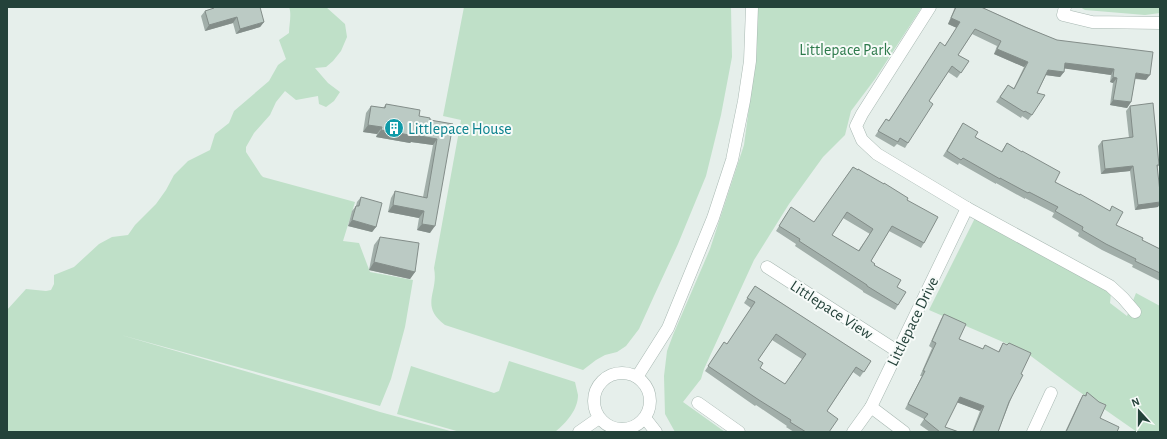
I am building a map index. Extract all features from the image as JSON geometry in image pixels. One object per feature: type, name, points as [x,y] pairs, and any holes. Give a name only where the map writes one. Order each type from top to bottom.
[{"type":"street","points":[[637,377],[668,328],[713,218],[732,160],[744,101],[750,61],[752,7]]},
{"type":"street","points":[[930,7],[856,126],[862,140],[877,154],[967,208],[1110,286],[1124,298],[1135,312]]},
{"type":"street","points":[[1065,7],[1063,16],[1092,22],[1160,23]]},
{"type":"street","name":"Littlepace Drive","points":[[853,432],[871,408],[897,351],[967,208]]},
{"type":"street","name":"Littlepace View","points":[[767,267],[897,351]]},
{"type":"street","points":[[614,374],[632,374],[646,385],[649,393],[649,411],[645,418],[638,424],[630,428],[613,428],[600,418],[595,410],[595,392],[606,378],[614,374]]},
{"type":"street","points":[[1033,432],[1051,393]]},
{"type":"street","points":[[698,403],[739,432]]},
{"type":"street","points":[[871,408],[904,432]]},
{"type":"street","points":[[579,432],[600,418]]},
{"type":"street","points":[[645,418],[656,432]]},
{"type":"green space","points":[[289,7],[326,7],[345,24],[347,37],[341,51],[326,67],[315,68],[328,83],[340,92],[334,101],[326,107],[319,104],[318,96],[296,100],[285,91],[276,102],[270,115],[254,133],[246,147],[246,152],[263,177],[355,202],[343,241],[359,243],[370,272],[413,280],[405,327],[391,379],[380,406],[121,335],[380,412],[454,432],[7,432],[7,310],[26,289],[51,290],[54,284],[54,275],[74,267],[99,244],[112,237],[128,235],[135,225],[156,204],[174,175],[188,161],[210,150],[215,134],[229,123],[234,111],[269,81],[278,65],[286,59],[279,40],[289,33]]},
{"type":"green space","points":[[464,7],[731,7],[732,57],[721,115],[706,176],[678,244],[639,329],[626,346],[617,352],[605,355],[596,360],[583,370],[445,325],[437,318],[431,305],[435,277],[434,268],[461,120],[443,116]]},
{"type":"green space","name":"Littlepace Park","points":[[757,7],[922,7],[875,79],[851,111],[845,135],[823,157],[789,204],[754,260],[704,369],[701,379],[683,402],[725,432],[675,432],[665,414],[664,376],[667,351],[710,249],[744,145],[750,100]]},
{"type":"green space","points":[[1080,7],[1160,7],[1160,13],[1145,15],[1085,10]]},
{"type":"green space","points":[[977,214],[1111,293],[1110,303],[1127,316],[1136,293],[1160,306],[1160,432],[1137,432],[1024,351],[929,310]]},
{"type":"green space","points":[[509,361],[575,382],[578,395],[574,411],[563,425],[555,432],[460,432],[397,414],[411,366],[494,393],[499,391]]},
{"type":"building","points":[[213,7],[260,7],[264,22],[240,29],[237,17],[209,25],[205,11],[214,8]]},
{"type":"building","points":[[956,7],[981,7],[1057,40],[1153,52],[1150,75],[1136,73],[1131,102],[1113,100],[1117,78],[1113,77],[1114,69],[1065,63],[1064,72],[1048,70],[1037,93],[1045,95],[1032,115],[1025,111],[1024,112],[1000,97],[1008,85],[1014,89],[1028,62],[997,49],[1001,41],[975,29],[958,55],[969,61],[961,73],[952,66],[929,101],[933,104],[908,143],[900,138],[898,142],[878,131],[886,119],[889,121],[940,42],[945,46],[960,22],[951,18]]},
{"type":"building","points":[[1153,103],[1159,165],[1157,165],[1160,202],[1138,205],[1133,166],[1105,169],[1102,141],[1133,137],[1130,106]]},
{"type":"building","points":[[386,104],[420,110],[419,116],[430,118],[430,120],[453,124],[435,226],[422,224],[424,211],[393,205],[395,191],[427,198],[437,139],[381,130],[382,127],[368,125],[371,106],[385,108]]},
{"type":"building","points":[[963,123],[978,132],[975,137],[1002,152],[1007,143],[1060,172],[1055,182],[1110,211],[1112,206],[1123,212],[1116,225],[1143,238],[1142,240],[1160,249],[1160,273],[1135,261],[1136,259],[1082,230],[1083,227],[1055,211],[1058,207],[1000,179],[963,158],[961,160],[947,151]]},
{"type":"building","points":[[853,167],[884,183],[908,198],[907,200],[938,217],[924,243],[892,226],[871,261],[875,264],[874,265],[901,280],[897,287],[906,292],[898,305],[799,241],[800,239],[779,226],[791,207],[814,222]],"holes":[[[847,212],[873,229],[859,251],[832,235]]]},
{"type":"building","points":[[361,197],[382,203],[376,227],[352,220],[356,206],[359,206]]},
{"type":"building","points":[[380,237],[419,243],[415,272],[374,262]]},
{"type":"building","points":[[755,286],[871,361],[864,372],[856,367],[827,411],[838,419],[829,432],[806,432],[790,422],[791,420],[708,366],[724,342],[727,344],[755,302],[747,298]],"holes":[[[776,334],[806,354],[785,384],[760,368],[763,363],[758,360]]]},
{"type":"building","points":[[944,314],[966,324],[959,339],[983,349],[985,345],[999,352],[1003,343],[1007,345],[1009,343],[1031,353],[1021,374],[1023,375],[1009,402],[998,432],[973,432],[984,406],[960,397],[945,427],[959,432],[940,432],[924,419],[928,414],[908,404],[925,371],[923,371],[936,343],[932,341]]},
{"type":"building","points":[[1087,392],[1099,402],[1106,405],[1100,418],[1119,427],[1117,432],[1066,432],[1083,395],[1086,396]]},
{"type":"place","name":"Littlepace House","points":[[394,128]]}]
